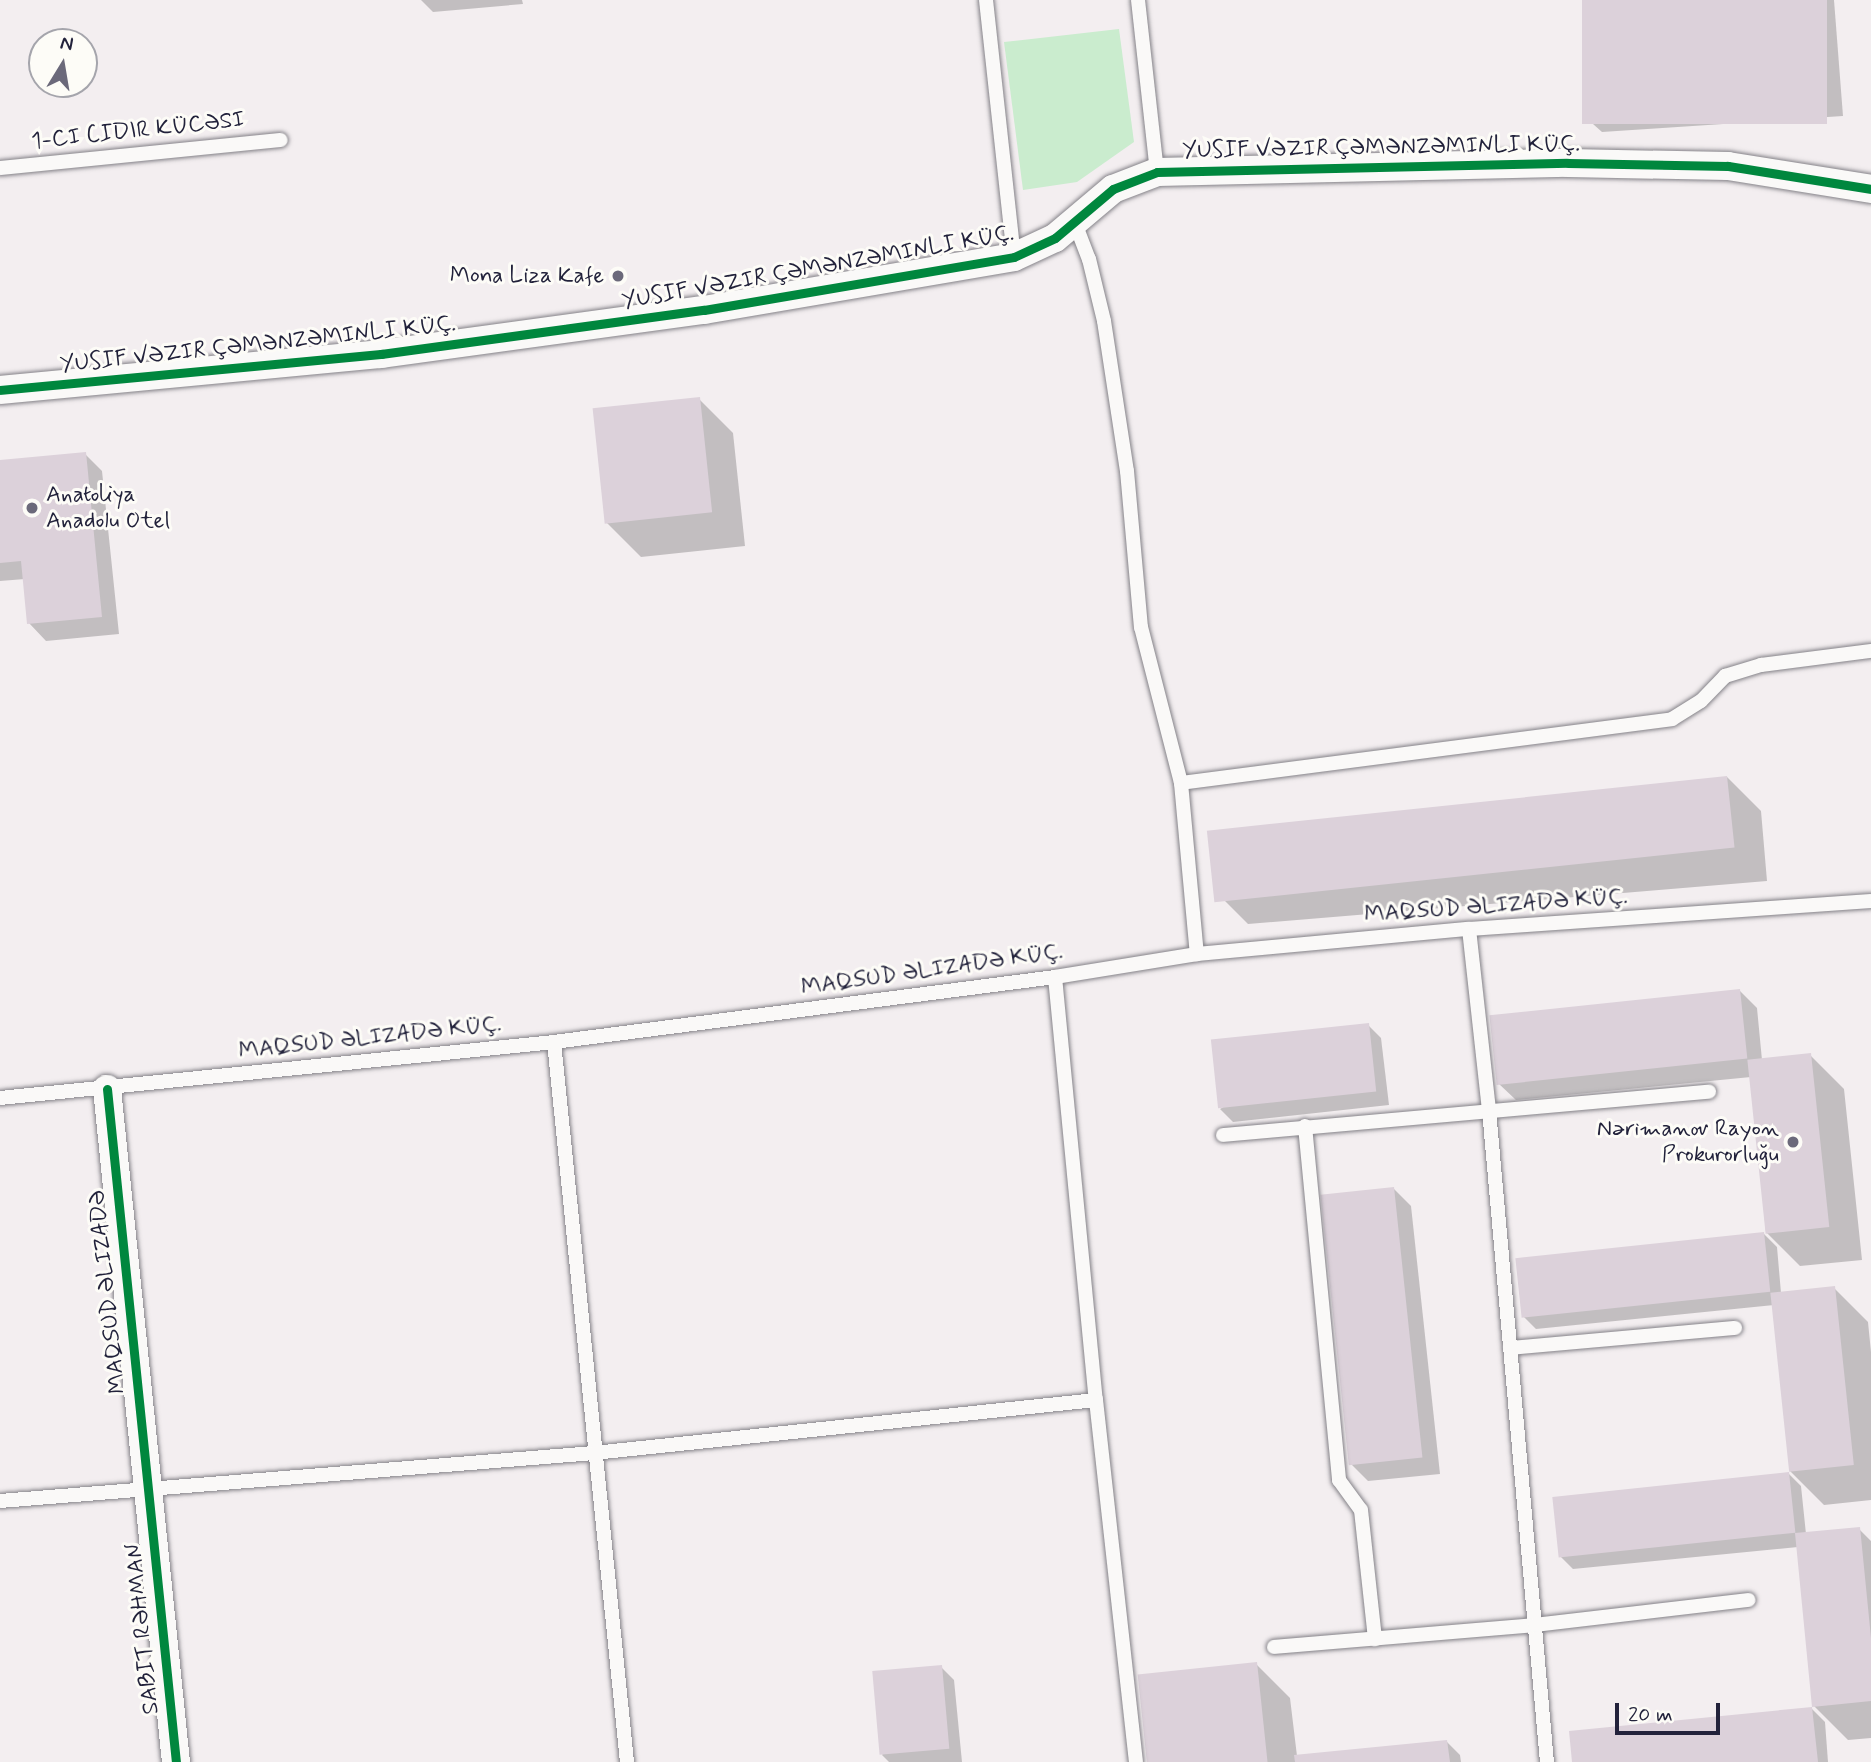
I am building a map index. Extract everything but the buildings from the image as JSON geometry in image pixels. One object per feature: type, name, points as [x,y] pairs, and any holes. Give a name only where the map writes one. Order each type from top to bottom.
[{"type":"street","name":"YUSIF VƏZIR ÇƏMƏNZƏMINLI KÜÇ.","points":[[0,390],[394,352],[704,310],[1014,257],[1055,238],[1113,189],[1157,172],[1567,163],[1715,166],[1871,189]]},
{"type":"street","name":"MAQSUD ƏLIZADƏ","points":[[107,1089],[147,1491]]},
{"type":"street","name":"SABIT RƏHMAN","points":[[147,1491],[176,1762]]},
{"type":"lane","points":[[986,0],[1014,257]]},
{"type":"lane","points":[[1138,0],[1157,172]]},
{"type":"lane","points":[[0,167],[281,140]]},
{"type":"lane","points":[[1075,223],[1089,259],[1104,321],[1127,471],[1141,626],[1181,783],[1197,954]]},
{"type":"lane","points":[[1181,783],[1672,719],[1701,701],[1726,676],[1761,665],[1871,651]]},
{"type":"lane","name":"MAQSUD ƏLIZADƏ KÜÇ.","points":[[0,1098],[554,1042],[1055,977],[1197,954],[1469,929],[1871,901]]},
{"type":"lane","points":[[1469,929],[1489,1110],[1547,1762]]},
{"type":"lane","points":[[1055,977],[1096,1400],[1136,1762]]},
{"type":"lane","points":[[554,1042],[627,1762]]},
{"type":"lane","points":[[1223,1135],[1709,1092]]},
{"type":"lane","points":[[1304,1126],[1339,1480],[1361,1510],[1375,1639]]},
{"type":"lane","points":[[1510,1348],[1735,1328]]},
{"type":"lane","points":[[0,1502],[594,1454],[1096,1400]]},
{"type":"lane","points":[[1273,1647],[1535,1625],[1749,1600]]},
{"type":"green space","points":[[1119,29],[1134,142],[1077,182],[1023,190],[1004,42]]},
{"type":"cycle path","points":[[0,390],[381,354],[704,310],[1014,257],[1055,238],[1113,189],[1157,172],[1568,163],[1728,166],[1871,189]]},
{"type":"cycle path","points":[[107,1089],[176,1762]]},
{"type":"place","name":"Mona Liza Kafe","points":[[618,276]]},
{"type":"place","name":"Anatoliya Anadolu Otel","points":[[32,508]]},
{"type":"place","name":"Nərimanov Rayon Prokurorluğu","points":[[1793,1142]]}]
